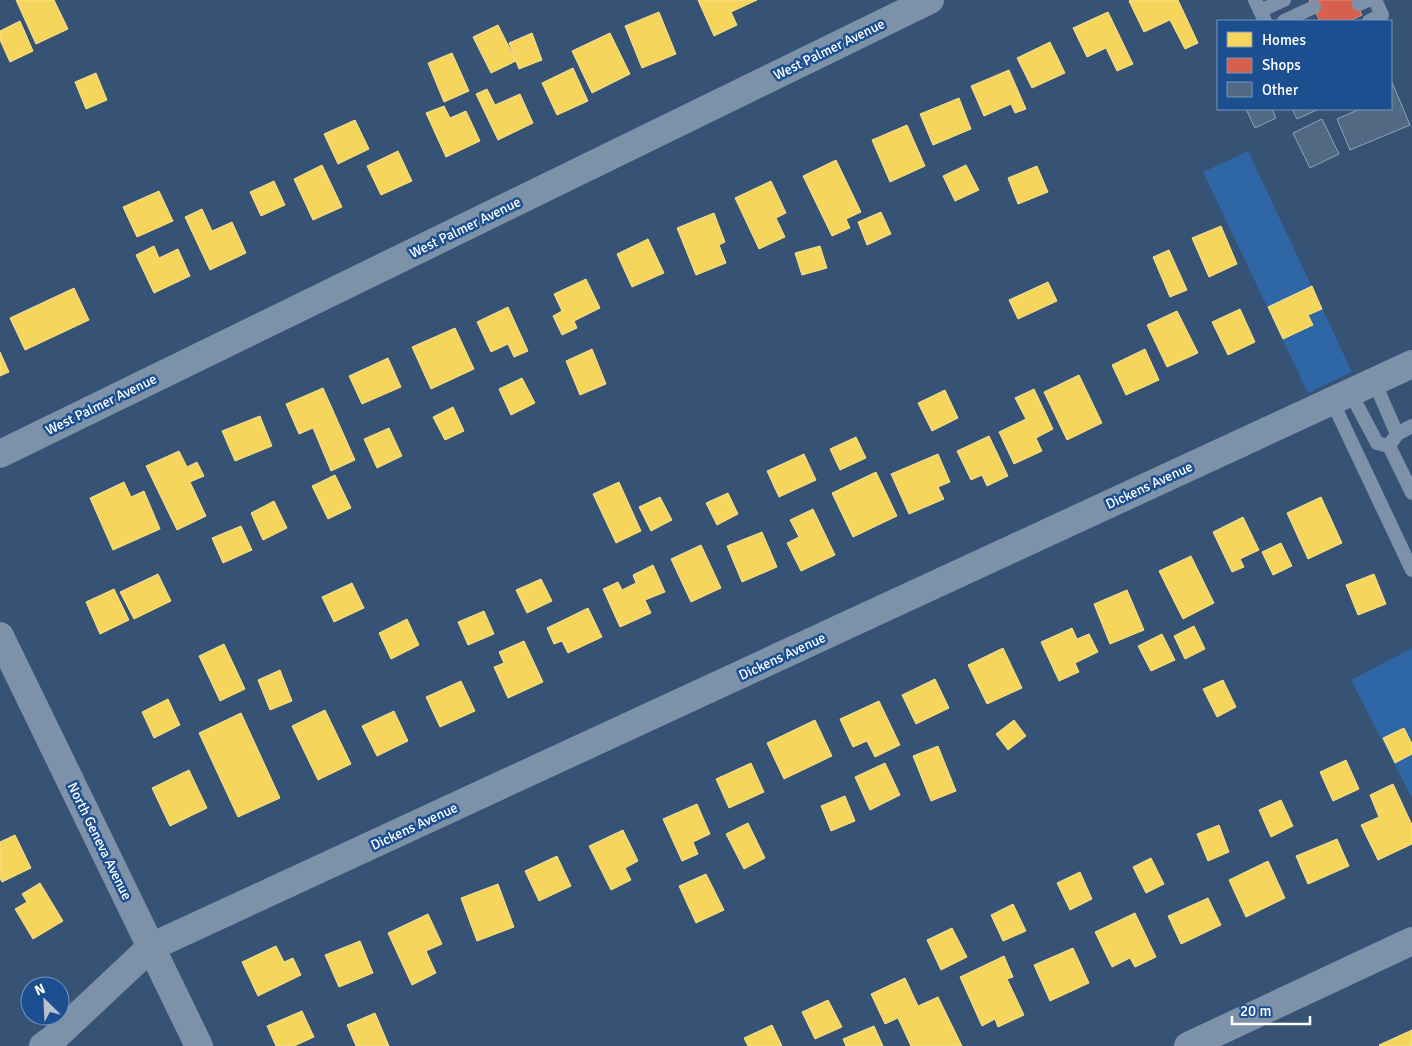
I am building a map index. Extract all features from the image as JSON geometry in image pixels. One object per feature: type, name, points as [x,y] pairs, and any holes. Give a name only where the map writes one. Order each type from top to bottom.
[{"type":"street","name":"West Palmer Avenue","points":[[0,454],[930,0]]},
{"type":"street","name":"Dickens Avenue","points":[[44,1046],[151,947],[1412,364]]},
{"type":"street","name":"North Geneva Avenue","points":[[0,636],[199,1046]]},
{"type":"street","points":[[1188,1046],[1412,941]]},
{"type":"lane","points":[[1260,11],[1284,0]]},
{"type":"lane","points":[[1371,20],[1382,15],[1375,0]]},
{"type":"lane","points":[[1286,20],[1314,7]]},
{"type":"lane","points":[[1352,391],[1377,443],[1393,440],[1412,426]]},
{"type":"lane","points":[[1352,391],[1393,440],[1412,493]]},
{"type":"lane","points":[[1352,391],[1412,570]]},
{"type":"shaded area","points":[[1248,151],[1352,372],[1308,393],[1203,172]]},
{"type":"shaded area","points":[[1412,648],[1412,798],[1351,680]]},
{"type":"building: Homes","points":[[16,0],[54,0],[68,29],[36,44]]},
{"type":"building: Homes","points":[[698,0],[757,0],[731,12],[737,25],[714,36]]},
{"type":"building: Homes","points":[[1178,0],[1198,43],[1185,49],[1170,20],[1144,32],[1129,1]]},
{"type":"building: Homes","points":[[659,12],[676,54],[642,68],[625,26]]},
{"type":"building: Homes","points":[[1108,12],[1133,64],[1117,71],[1106,48],[1087,57],[1073,28]]},
{"type":"building: Homes","points":[[20,21],[33,51],[10,62],[0,40],[0,31]]},
{"type":"building: Homes","points":[[498,25],[516,61],[491,73],[473,37]]},
{"type":"building: Homes","points":[[532,33],[542,60],[519,69],[509,43]]},
{"type":"building: Homes","points":[[610,33],[630,74],[592,93],[572,51]]},
{"type":"building: Homes","points":[[1050,42],[1065,73],[1032,88],[1017,58]]},
{"type":"building: Homes","points":[[452,53],[469,91],[444,102],[428,63]]},
{"type":"building: Homes","points":[[573,68],[588,101],[557,115],[542,83]]},
{"type":"building: Homes","points":[[1009,70],[1026,109],[1015,113],[1011,104],[984,116],[971,86]]},
{"type":"building: Homes","points":[[96,73],[107,100],[86,109],[75,82]]},
{"type":"building: Homes","points":[[487,89],[495,105],[520,94],[533,123],[498,140],[476,94]]},
{"type":"building: Homes","points":[[959,98],[971,129],[933,145],[920,114]]},
{"type":"building: Homes","points":[[444,106],[450,118],[466,111],[480,141],[446,157],[426,113]]},
{"type":"building: Homes","points":[[355,120],[369,149],[338,164],[324,134]]},
{"type":"building: Homes","points":[[907,125],[925,166],[890,182],[872,140]]},
{"type":"building: Homes","points":[[398,151],[412,181],[381,195],[367,166]]},
{"type":"building: Homes","points":[[836,160],[861,212],[846,219],[850,228],[832,236],[803,176]]},
{"type":"building: Homes","points":[[322,165],[342,207],[313,220],[294,179]]},
{"type":"building: Homes","points":[[966,165],[979,190],[955,201],[943,176]]},
{"type":"building: Homes","points":[[1037,166],[1048,192],[1018,204],[1008,178]]},
{"type":"building: Homes","points":[[274,181],[285,205],[261,216],[250,192]]},
{"type":"building: Homes","points":[[771,181],[786,213],[776,218],[785,237],[759,249],[735,198]]},
{"type":"building: Homes","points":[[159,191],[173,221],[137,237],[123,207]]},
{"type":"building: Homes","points":[[202,209],[212,231],[232,222],[246,253],[210,270],[185,217]]},
{"type":"building: Homes","points":[[881,212],[891,234],[867,245],[858,222]]},
{"type":"building: Homes","points":[[714,213],[725,242],[719,245],[726,263],[696,275],[677,228]]},
{"type":"building: Homes","points":[[1221,226],[1237,264],[1209,277],[1192,238]]},
{"type":"building: Homes","points":[[648,239],[664,273],[632,287],[617,254]]},
{"type":"building: Homes","points":[[154,246],[159,258],[178,249],[190,276],[154,293],[136,255]]},
{"type":"building: Homes","points":[[820,246],[827,268],[802,275],[795,253]]},
{"type":"building: Homes","points":[[1169,250],[1187,290],[1170,297],[1153,257]]},
{"type":"building: Homes","points":[[586,279],[600,308],[574,321],[577,328],[562,335],[553,316],[562,311],[554,294]]},
{"type":"building: Homes","points":[[1048,282],[1057,301],[1018,319],[1009,300]]},
{"type":"building: Homes","points":[[1312,286],[1322,309],[1308,315],[1313,325],[1283,339],[1268,307]]},
{"type":"building: Homes","points":[[74,288],[89,320],[25,350],[10,318]]},
{"type":"building: Homes","points":[[508,307],[528,351],[514,357],[508,344],[491,352],[477,322]]},
{"type":"building: Homes","points":[[1240,309],[1255,342],[1228,355],[1212,322]]},
{"type":"building: Homes","points":[[1177,311],[1198,353],[1167,367],[1147,325]]},
{"type":"building: Homes","points":[[455,328],[474,369],[431,389],[412,347]]},
{"type":"building: Homes","points":[[592,349],[606,384],[580,395],[566,361]]},
{"type":"building: Homes","points":[[1145,349],[1159,380],[1126,395],[1112,365]]},
{"type":"building: Homes","points":[[0,352],[9,372],[0,376]]},
{"type":"building: Homes","points":[[388,358],[401,387],[362,404],[349,376]]},
{"type":"building: Homes","points":[[1079,375],[1102,423],[1067,440],[1044,392]]},
{"type":"building: Homes","points":[[522,378],[535,403],[511,415],[499,389]]},
{"type":"building: Homes","points":[[323,388],[355,460],[331,471],[313,428],[299,434],[286,404]]},
{"type":"building: Homes","points":[[1034,389],[1053,429],[1036,438],[1042,451],[1014,464],[999,432],[1026,419],[1015,398]]},
{"type":"building: Homes","points":[[945,390],[958,418],[932,431],[918,403]]},
{"type":"building: Homes","points":[[453,407],[464,431],[445,440],[433,417]]},
{"type":"building: Homes","points":[[260,416],[272,446],[235,461],[222,431]]},
{"type":"building: Homes","points":[[389,428],[402,456],[377,468],[364,439]]},
{"type":"building: Homes","points":[[989,436],[1008,476],[987,486],[982,475],[971,480],[957,451]]},
{"type":"building: Homes","points":[[856,437],[866,458],[840,470],[830,449]]},
{"type":"building: Homes","points":[[179,451],[187,467],[197,462],[204,476],[190,482],[206,516],[177,530],[146,466]]},
{"type":"building: Homes","points":[[804,454],[816,480],[779,497],[767,471]]},
{"type":"building: Homes","points":[[938,454],[950,482],[938,487],[944,499],[909,514],[891,474]]},
{"type":"building: Homes","points":[[876,472],[897,516],[853,537],[832,493]]},
{"type":"building: Homes","points":[[335,475],[351,508],[328,519],[312,486]]},
{"type":"building: Homes","points":[[124,482],[131,497],[144,491],[160,529],[113,550],[90,498]]},
{"type":"building: Homes","points":[[619,482],[641,531],[616,543],[593,494]]},
{"type":"building: Homes","points":[[728,493],[738,514],[717,525],[706,503]]},
{"type":"building: Homes","points":[[660,497],[672,520],[651,531],[639,507]]},
{"type":"building: Homes","points":[[1321,497],[1342,543],[1308,559],[1287,513]]},
{"type":"building: Homes","points":[[274,501],[287,528],[263,540],[251,513]]},
{"type":"building: Homes","points":[[813,509],[835,555],[801,571],[787,543],[799,537],[790,520]]},
{"type":"building: Homes","points":[[1243,517],[1259,550],[1240,559],[1244,567],[1232,572],[1213,532]]},
{"type":"building: Homes","points":[[241,526],[252,550],[223,563],[212,538]]},
{"type":"building: Homes","points":[[762,532],[777,567],[742,582],[727,546]]},
{"type":"building: Homes","points":[[1281,543],[1292,566],[1273,575],[1262,552]]},
{"type":"building: Homes","points":[[701,545],[721,588],[691,602],[671,559]]},
{"type":"building: Homes","points":[[1191,556],[1214,603],[1183,619],[1159,571]]},
{"type":"building: Homes","points":[[653,565],[665,592],[645,600],[651,613],[620,627],[603,589],[618,582],[622,590],[636,583],[633,575]]},
{"type":"building: Homes","points":[[158,574],[171,601],[134,619],[120,592]]},
{"type":"building: Homes","points":[[1374,574],[1386,604],[1358,615],[1346,585]]},
{"type":"building: Homes","points":[[541,579],[552,601],[527,613],[516,590]]},
{"type":"building: Homes","points":[[352,583],[364,608],[334,622],[322,597]]},
{"type":"building: Homes","points":[[114,589],[129,620],[100,634],[86,602]]},
{"type":"building: Homes","points":[[1127,590],[1144,630],[1110,644],[1094,604]]},
{"type":"building: Homes","points":[[588,608],[602,637],[568,653],[562,641],[554,644],[547,628]]},
{"type":"building: Homes","points":[[484,611],[494,634],[468,645],[458,622]]},
{"type":"building: Homes","points":[[407,619],[419,645],[391,659],[379,633]]},
{"type":"building: Homes","points":[[1194,626],[1205,649],[1185,659],[1174,636]]},
{"type":"building: Homes","points":[[1072,628],[1077,639],[1089,634],[1098,652],[1075,663],[1079,672],[1059,681],[1041,642]]},
{"type":"building: Homes","points":[[1162,634],[1175,660],[1151,671],[1138,646]]},
{"type":"building: Homes","points":[[524,641],[543,682],[508,698],[494,667],[504,663],[499,652]]},
{"type":"building: Homes","points":[[224,644],[245,689],[220,701],[199,656]]},
{"type":"building: Homes","points":[[1003,648],[1022,688],[987,704],[968,665]]},
{"type":"building: Homes","points":[[280,670],[292,701],[270,710],[258,680]]},
{"type":"building: Homes","points":[[935,679],[949,708],[916,724],[902,695]]},
{"type":"building: Homes","points":[[1223,680],[1236,707],[1217,717],[1203,689]]},
{"type":"building: Homes","points":[[461,681],[475,711],[440,727],[426,697]]},
{"type":"building: Homes","points":[[168,699],[180,725],[154,738],[142,712]]},
{"type":"building: Homes","points":[[879,701],[900,745],[875,757],[867,741],[853,747],[840,719]]},
{"type":"building: Homes","points":[[325,710],[351,764],[318,780],[292,726]]},
{"type":"building: Homes","points":[[394,711],[408,741],[377,756],[362,726]]},
{"type":"building: Homes","points":[[241,713],[280,798],[238,817],[199,733]]},
{"type":"building: Homes","points":[[815,720],[832,756],[784,779],[767,743]]},
{"type":"building: Homes","points":[[1014,720],[1026,736],[1008,750],[996,734]]},
{"type":"building: Homes","points":[[1404,728],[1412,744],[1412,754],[1395,763],[1383,738]]},
{"type":"building: Homes","points":[[938,746],[956,791],[931,801],[913,756]]},
{"type":"building: Homes","points":[[1346,760],[1359,789],[1333,801],[1320,772]]},
{"type":"building: Homes","points":[[751,763],[764,792],[729,808],[716,779]]},
{"type":"building: Homes","points":[[885,763],[900,795],[870,810],[855,777]]},
{"type":"building: Homes","points":[[189,770],[207,808],[170,826],[152,788]]},
{"type":"building: Homes","points":[[1393,784],[1412,825],[1412,844],[1378,860],[1361,825],[1379,817],[1370,795]]},
{"type":"building: Homes","points":[[845,796],[855,821],[831,831],[821,806]]},
{"type":"building: Homes","points":[[1281,800],[1293,826],[1271,837],[1259,810]]},
{"type":"building: Homes","points":[[697,804],[710,834],[693,842],[698,854],[682,861],[663,819]]},
{"type":"building: Homes","points":[[748,823],[765,858],[744,869],[726,834]]},
{"type":"building: Homes","points":[[1219,825],[1229,852],[1208,861],[1197,834]]},
{"type":"building: Homes","points":[[623,830],[638,861],[625,868],[631,880],[611,890],[589,846]]},
{"type":"building: Homes","points":[[15,835],[31,868],[2,882],[0,878],[0,842]]},
{"type":"building: Homes","points":[[1337,839],[1349,866],[1308,884],[1296,856]]},
{"type":"building: Homes","points":[[557,856],[571,886],[539,901],[525,871]]},
{"type":"building: Homes","points":[[1151,858],[1164,884],[1146,893],[1133,867]]},
{"type":"building: Homes","points":[[1268,861],[1285,898],[1246,917],[1229,880]]},
{"type":"building: Homes","points":[[1080,872],[1092,899],[1070,910],[1057,883]]},
{"type":"building: Homes","points":[[706,874],[724,910],[696,923],[679,886]]},
{"type":"building: Homes","points":[[40,883],[63,921],[33,939],[15,909],[27,902],[22,894]]},
{"type":"building: Homes","points":[[498,884],[514,927],[477,941],[461,898]]},
{"type":"building: Homes","points":[[1208,898],[1221,925],[1181,944],[1168,916]]},
{"type":"building: Homes","points":[[1013,904],[1026,931],[1003,941],[991,915]]},
{"type":"building: Homes","points":[[1135,913],[1156,957],[1135,967],[1130,958],[1112,967],[1095,932]]},
{"type":"building: Homes","points":[[428,914],[442,944],[426,951],[436,973],[412,985],[388,933]]},
{"type":"building: Homes","points":[[952,928],[967,957],[941,970],[927,940]]},
{"type":"building: Homes","points":[[360,941],[373,973],[339,987],[325,955]]},
{"type":"building: Homes","points":[[276,946],[284,962],[293,958],[301,975],[258,996],[242,962]]},
{"type":"building: Homes","points":[[1073,948],[1089,983],[1050,1001],[1034,965]]},
{"type":"building: Homes","points":[[1004,956],[1013,977],[1007,979],[1024,1015],[998,1027],[995,1019],[982,1026],[960,977]]},
{"type":"building: Homes","points":[[905,978],[918,1006],[938,997],[962,1046],[911,1046],[898,1018],[885,1024],[871,994]]},
{"type":"building: Homes","points":[[828,1000],[842,1027],[815,1039],[802,1012]]},
{"type":"building: Homes","points":[[302,1011],[314,1037],[294,1046],[276,1046],[267,1026]]},
{"type":"building: Homes","points":[[375,1013],[389,1046],[356,1046],[347,1025]]},
{"type":"building: Homes","points":[[772,1025],[782,1046],[748,1046],[744,1038]]},
{"type":"building: Homes","points":[[874,1026],[883,1046],[846,1046],[843,1039]]},
{"type":"building: Homes","points":[[1412,1030],[1412,1046],[1379,1045]]},
{"type":"building: Shops","points":[[1309,0],[1355,0],[1362,15],[1351,20],[1319,20]]},
{"type":"building: Other","points":[[1392,82],[1410,125],[1350,150],[1337,119],[1358,110],[1392,110]]},
{"type":"building: Other","points":[[1246,110],[1272,110],[1276,118],[1255,128]]},
{"type":"building: Other","points":[[1292,110],[1317,110],[1297,119]]},
{"type":"building: Other","points":[[1322,119],[1339,154],[1310,168],[1293,133]]}]
